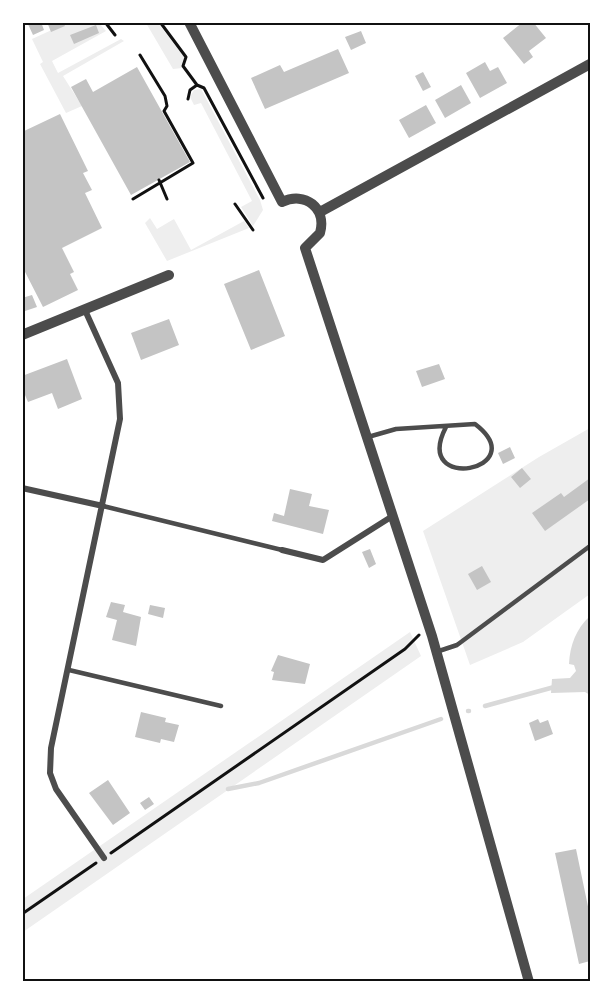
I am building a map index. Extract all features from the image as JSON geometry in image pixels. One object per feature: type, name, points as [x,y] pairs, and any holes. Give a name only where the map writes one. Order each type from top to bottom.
[{"type":"street","points":[[189,22],[282,202],[296,197],[303,198],[316,206],[320,212],[322,219],[320,233],[317,239],[305,248],[365,438],[429,626],[529,981]]},
{"type":"street","points":[[320,212],[591,64]]},
{"type":"street","points":[[22,335],[84,308],[169,276]]},
{"type":"street","points":[[84,308],[118,382],[120,419],[51,748],[50,773],[56,789],[104,858]]},
{"type":"street","points":[[22,488],[103,506]]},
{"type":"street","points":[[282,550],[323,560],[391,517]]},
{"type":"lane","points":[[365,438],[396,429],[475,424],[488,435],[491,448],[485,460],[475,469],[464,471],[451,466],[443,458],[440,447],[441,436],[446,427]]},
{"type":"lane","points":[[103,506],[282,550]]},
{"type":"lane","points":[[436,652],[457,645],[591,546]]},
{"type":"lane","points":[[69,670],[221,706]]},
{"type":"path","points":[[105,22],[115,35]]},
{"type":"path","points":[[160,22],[183,51],[186,57],[183,66],[197,85],[204,87],[263,198]]},
{"type":"path","points":[[133,199],[193,164],[164,111],[167,106],[165,96],[140,55]]},
{"type":"path","points":[[188,99],[190,90],[197,85]]},
{"type":"path","points":[[160,182],[167,199]]},
{"type":"path","points":[[235,204],[253,230]]},
{"type":"path","points":[[22,914],[405,649],[419,635],[417,630],[429,626]]},
{"type":"shaded area","points":[[67,23],[99,23],[106,31],[52,61],[58,73],[121,39],[124,41],[63,76],[82,106],[66,113],[40,64],[43,62],[32,39]]},
{"type":"shaded area","points":[[146,23],[158,23],[184,57],[182,68],[173,69]]},
{"type":"shaded area","points":[[201,89],[260,200],[263,210],[253,226],[241,207],[252,201],[201,103],[194,105],[190,97],[194,90]]},
{"type":"shaded area","points":[[150,218],[157,229],[174,219],[191,250],[244,221],[249,228],[167,261],[145,223]]},
{"type":"shaded area","points":[[590,428],[590,594],[523,642],[470,665],[423,531],[539,457]]},
{"type":"shaded area","points":[[590,616],[590,695],[585,692],[551,693],[552,679],[570,678],[576,671],[574,665],[569,664],[571,650],[577,632]]},
{"type":"shaded area","points":[[410,632],[421,656],[23,932],[23,899]]},
{"type":"building","points":[[27,22],[41,22],[44,30],[33,35]]},
{"type":"building","points":[[47,22],[63,22],[65,26],[51,32]]},
{"type":"building","points":[[523,22],[533,22],[546,38],[529,51],[533,57],[524,64],[503,38]]},
{"type":"building","points":[[96,25],[99,33],[74,44],[70,35]]},
{"type":"building","points":[[361,31],[366,43],[351,50],[345,37]]},
{"type":"building","points":[[338,49],[349,73],[265,109],[251,78],[280,65],[284,72]]},
{"type":"building","points":[[485,62],[490,71],[498,67],[507,83],[480,98],[466,73]]},
{"type":"building","points":[[137,67],[190,162],[131,195],[71,87],[86,79],[93,92]]},
{"type":"building","points":[[423,72],[431,87],[423,91],[415,76]]},
{"type":"building","points":[[461,85],[471,103],[445,118],[435,100]]},
{"type":"building","points":[[426,105],[436,123],[409,138],[399,120]]},
{"type":"building","points":[[60,114],[88,171],[83,173],[92,190],[85,193],[102,228],[62,248],[74,272],[70,274],[78,290],[43,307],[22,266],[22,132]]},
{"type":"building","points":[[259,270],[285,336],[251,350],[224,284]]},
{"type":"building","points":[[32,295],[37,307],[22,312],[22,298]]},
{"type":"building","points":[[169,319],[179,345],[141,360],[131,333]]},
{"type":"building","points":[[67,359],[82,399],[58,409],[52,393],[28,402],[22,388],[22,376]]},
{"type":"building","points":[[439,364],[445,379],[422,387],[416,371]]},
{"type":"building","points":[[510,447],[515,458],[503,464],[498,453]]},
{"type":"building","points":[[522,468],[531,479],[520,488],[511,477]]},
{"type":"building","points":[[590,478],[590,499],[545,531],[532,513],[561,493],[564,497]]},
{"type":"building","points":[[290,489],[312,494],[309,506],[329,510],[323,534],[272,521],[274,513],[284,516]]},
{"type":"building","points":[[370,549],[376,564],[369,568],[362,552]]},
{"type":"building","points":[[482,566],[491,582],[477,590],[468,574]]},
{"type":"building","points":[[111,602],[125,605],[123,612],[141,617],[136,646],[112,640],[117,620],[106,617]]},
{"type":"building","points":[[150,605],[165,608],[163,618],[148,614]]},
{"type":"building","points":[[278,655],[310,664],[305,684],[272,680],[274,672],[271,671]]},
{"type":"building","points":[[141,712],[166,718],[165,722],[179,725],[174,742],[161,739],[160,743],[135,737]]},
{"type":"building","points":[[538,719],[540,723],[548,720],[553,734],[535,741],[529,723]]},
{"type":"building","points":[[108,780],[130,813],[113,825],[89,793]]},
{"type":"building","points":[[149,797],[154,804],[145,810],[140,803]]},
{"type":"building","points":[[576,849],[590,916],[590,961],[579,964],[555,853]]},
{"type":"waterway","points":[[485,706],[558,686]]},
{"type":"waterway","points":[[228,789],[259,783],[441,719]]}]
